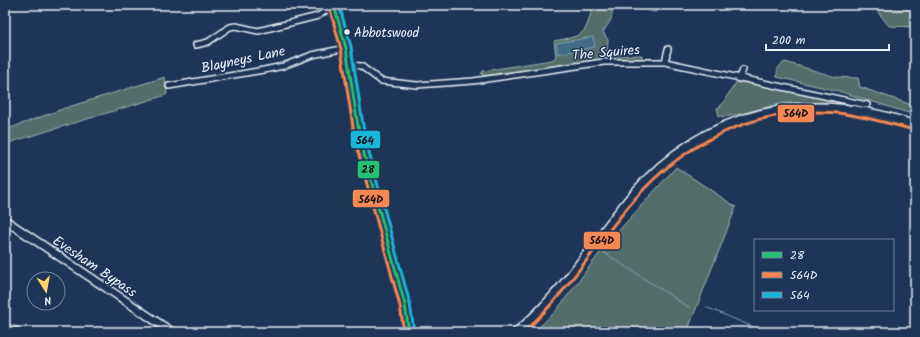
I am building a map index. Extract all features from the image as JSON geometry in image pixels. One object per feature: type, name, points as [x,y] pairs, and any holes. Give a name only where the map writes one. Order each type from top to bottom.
[{"type":"highway","points":[[516,332],[542,308],[564,284],[631,196],[652,174],[673,154],[711,130],[765,112],[805,108],[858,110],[915,125]]},
{"type":"highway","name":"Evesham Bypass","points":[[5,220],[172,332]]},
{"type":"main road","points":[[334,5],[346,48],[360,139],[406,309],[409,332]]},
{"type":"street","points":[[196,45],[208,42],[230,27],[236,26],[258,31],[318,16],[334,5]]},
{"type":"street","name":"Blayneys Lane","points":[[169,86],[283,66],[312,55],[346,48]]},
{"type":"street","points":[[666,62],[668,49]]},
{"type":"street","name":"The Squires","points":[[349,65],[361,66],[381,81],[417,85],[473,81],[604,62],[666,62],[739,79],[866,105]]},
{"type":"street","points":[[739,79],[743,70]]},
{"type":"green space","points":[[593,5],[610,5],[612,9],[611,19],[603,32],[608,40],[607,54],[610,56],[642,55],[642,59],[573,63],[486,76],[481,74],[483,71],[552,60],[556,57],[554,41],[572,37],[582,32],[588,23]]},
{"type":"green space","points":[[620,5],[657,5],[656,12]]},
{"type":"green space","points":[[872,5],[915,5],[915,27],[889,26]]},
{"type":"green space","points":[[785,62],[836,77],[858,78],[860,87],[915,106],[915,115],[838,91],[777,77],[778,68]]},
{"type":"green space","points":[[165,77],[167,94],[163,96],[5,144],[5,130],[65,108]]},
{"type":"green space","points":[[737,81],[839,100],[826,102],[786,103],[733,116],[719,116],[717,108],[720,107]]},
{"type":"green space","points":[[676,167],[736,207],[687,332],[534,332],[556,311],[605,246]]},
{"type":"green space","points":[[5,323],[21,328],[20,332],[5,332]]},
{"type":"water","points":[[593,37],[595,47],[558,54],[556,43]]},
{"type":"waterway","points":[[600,250],[690,308]]},
{"type":"waterway","points":[[706,307],[765,332]]},
{"type":"waterway","points":[[5,325],[34,332]]},
{"type":"waterway","points":[[150,332],[157,332]]},
{"type":"transit line","name":"28","points":[[334,5],[346,48],[360,139],[405,305],[409,332]]},
{"type":"transit line","name":"564","points":[[339,5],[351,47],[365,138],[410,304],[414,331]]},
{"type":"transit line","name":"564D","points":[[329,6],[341,49],[355,140],[400,306],[404,332]]},
{"type":"transit line","name":"564D","points":[[524,332],[540,317],[568,285],[620,217],[654,179],[676,161],[700,145],[725,132],[752,122],[779,115],[808,112],[847,114],[914,130]]},
{"type":"place","name":"Abbotswood","points":[[347,32]]}]
